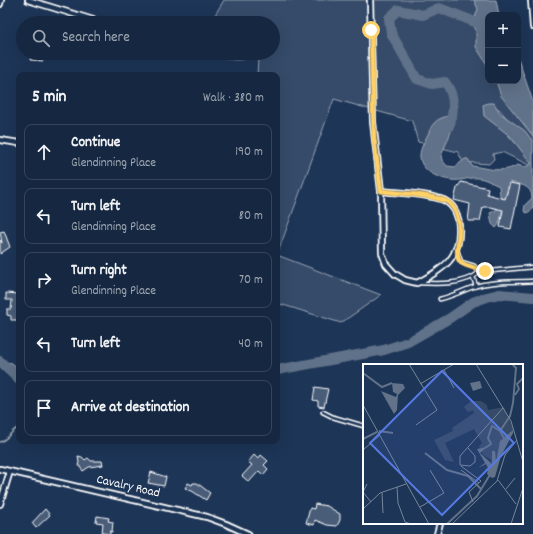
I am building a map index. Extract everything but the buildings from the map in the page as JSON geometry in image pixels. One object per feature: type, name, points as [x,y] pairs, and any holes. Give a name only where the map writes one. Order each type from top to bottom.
[{"type":"street","points":[[0,4],[1,0]]},
{"type":"street","points":[[28,0],[81,16]]},
{"type":"street","points":[[370,0],[374,139],[381,191],[382,253],[386,264],[395,274],[405,280],[417,283],[441,269],[457,250],[459,222],[456,213],[448,202],[437,198],[381,191]]},
{"type":"street","points":[[531,0],[533,27]]},
{"type":"street","points":[[0,140],[16,143]]},
{"type":"street","name":"Cavalry Road","points":[[0,469],[207,518],[226,524],[248,534]]},
{"type":"street","points":[[0,504],[10,471]]},
{"type":"street","points":[[437,534],[440,524]]},
{"type":"lane","points":[[457,250],[461,262],[474,266],[480,272]]},
{"type":"lane","points":[[417,283],[435,284],[473,278],[480,272],[533,267]]},
{"type":"lane","points":[[473,278],[476,286]]},
{"type":"lane","points":[[440,299],[476,286],[495,283],[533,282]]},
{"type":"lane","points":[[323,412],[333,417],[363,426]]},
{"type":"shaded area","points":[[224,0],[484,0],[485,84],[503,84],[533,131],[533,142],[511,123],[499,109],[490,107],[496,122],[531,160],[533,167],[502,152],[493,154],[494,159],[489,164],[463,162],[458,152],[418,142],[412,121],[334,99],[280,247],[280,72],[257,72],[258,60],[280,60],[280,16],[214,16]]},
{"type":"shaded area","points":[[474,0],[496,0],[498,12],[485,12],[485,61],[476,47],[476,31],[473,23],[478,9]]},
{"type":"shaded area","points":[[521,67],[533,102],[533,136],[501,96],[497,84],[521,84]]},
{"type":"shaded area","points":[[494,103],[500,113],[525,131],[533,142],[533,209],[527,213],[524,211],[525,205],[532,198],[530,190],[524,186],[509,182],[499,224],[496,228],[492,224],[490,213],[498,209],[500,195],[499,186],[479,178],[454,180],[441,178],[434,175],[424,167],[420,155],[422,146],[432,126],[439,119],[449,116],[455,122],[441,156],[442,160],[447,166],[455,167],[465,159],[468,159],[472,166],[495,170],[512,168],[517,165],[525,167],[530,165],[531,163],[510,136],[484,116],[483,105]]},
{"type":"shaded area","points":[[280,256],[381,295],[341,323],[280,304]]},
{"type":"shaded area","points":[[6,362],[12,363],[16,366],[16,382],[0,368]]},
{"type":"waterway","points":[[446,130],[453,112],[453,99],[449,87],[445,82],[432,84],[417,79],[391,33],[389,18],[398,10],[423,15],[439,8],[485,26]]},
{"type":"waterway","points":[[280,369],[384,350],[408,342],[450,318],[473,302],[487,297],[499,294],[533,297]]},
{"type":"waterway","points":[[0,361],[16,377]]},
{"type":"waterway","points":[[0,442],[16,429]]},
{"type":"route","points":[[371,30],[374,139],[381,191],[437,198],[448,202],[458,216],[458,259],[465,264],[474,266],[480,272],[485,271]]}]
